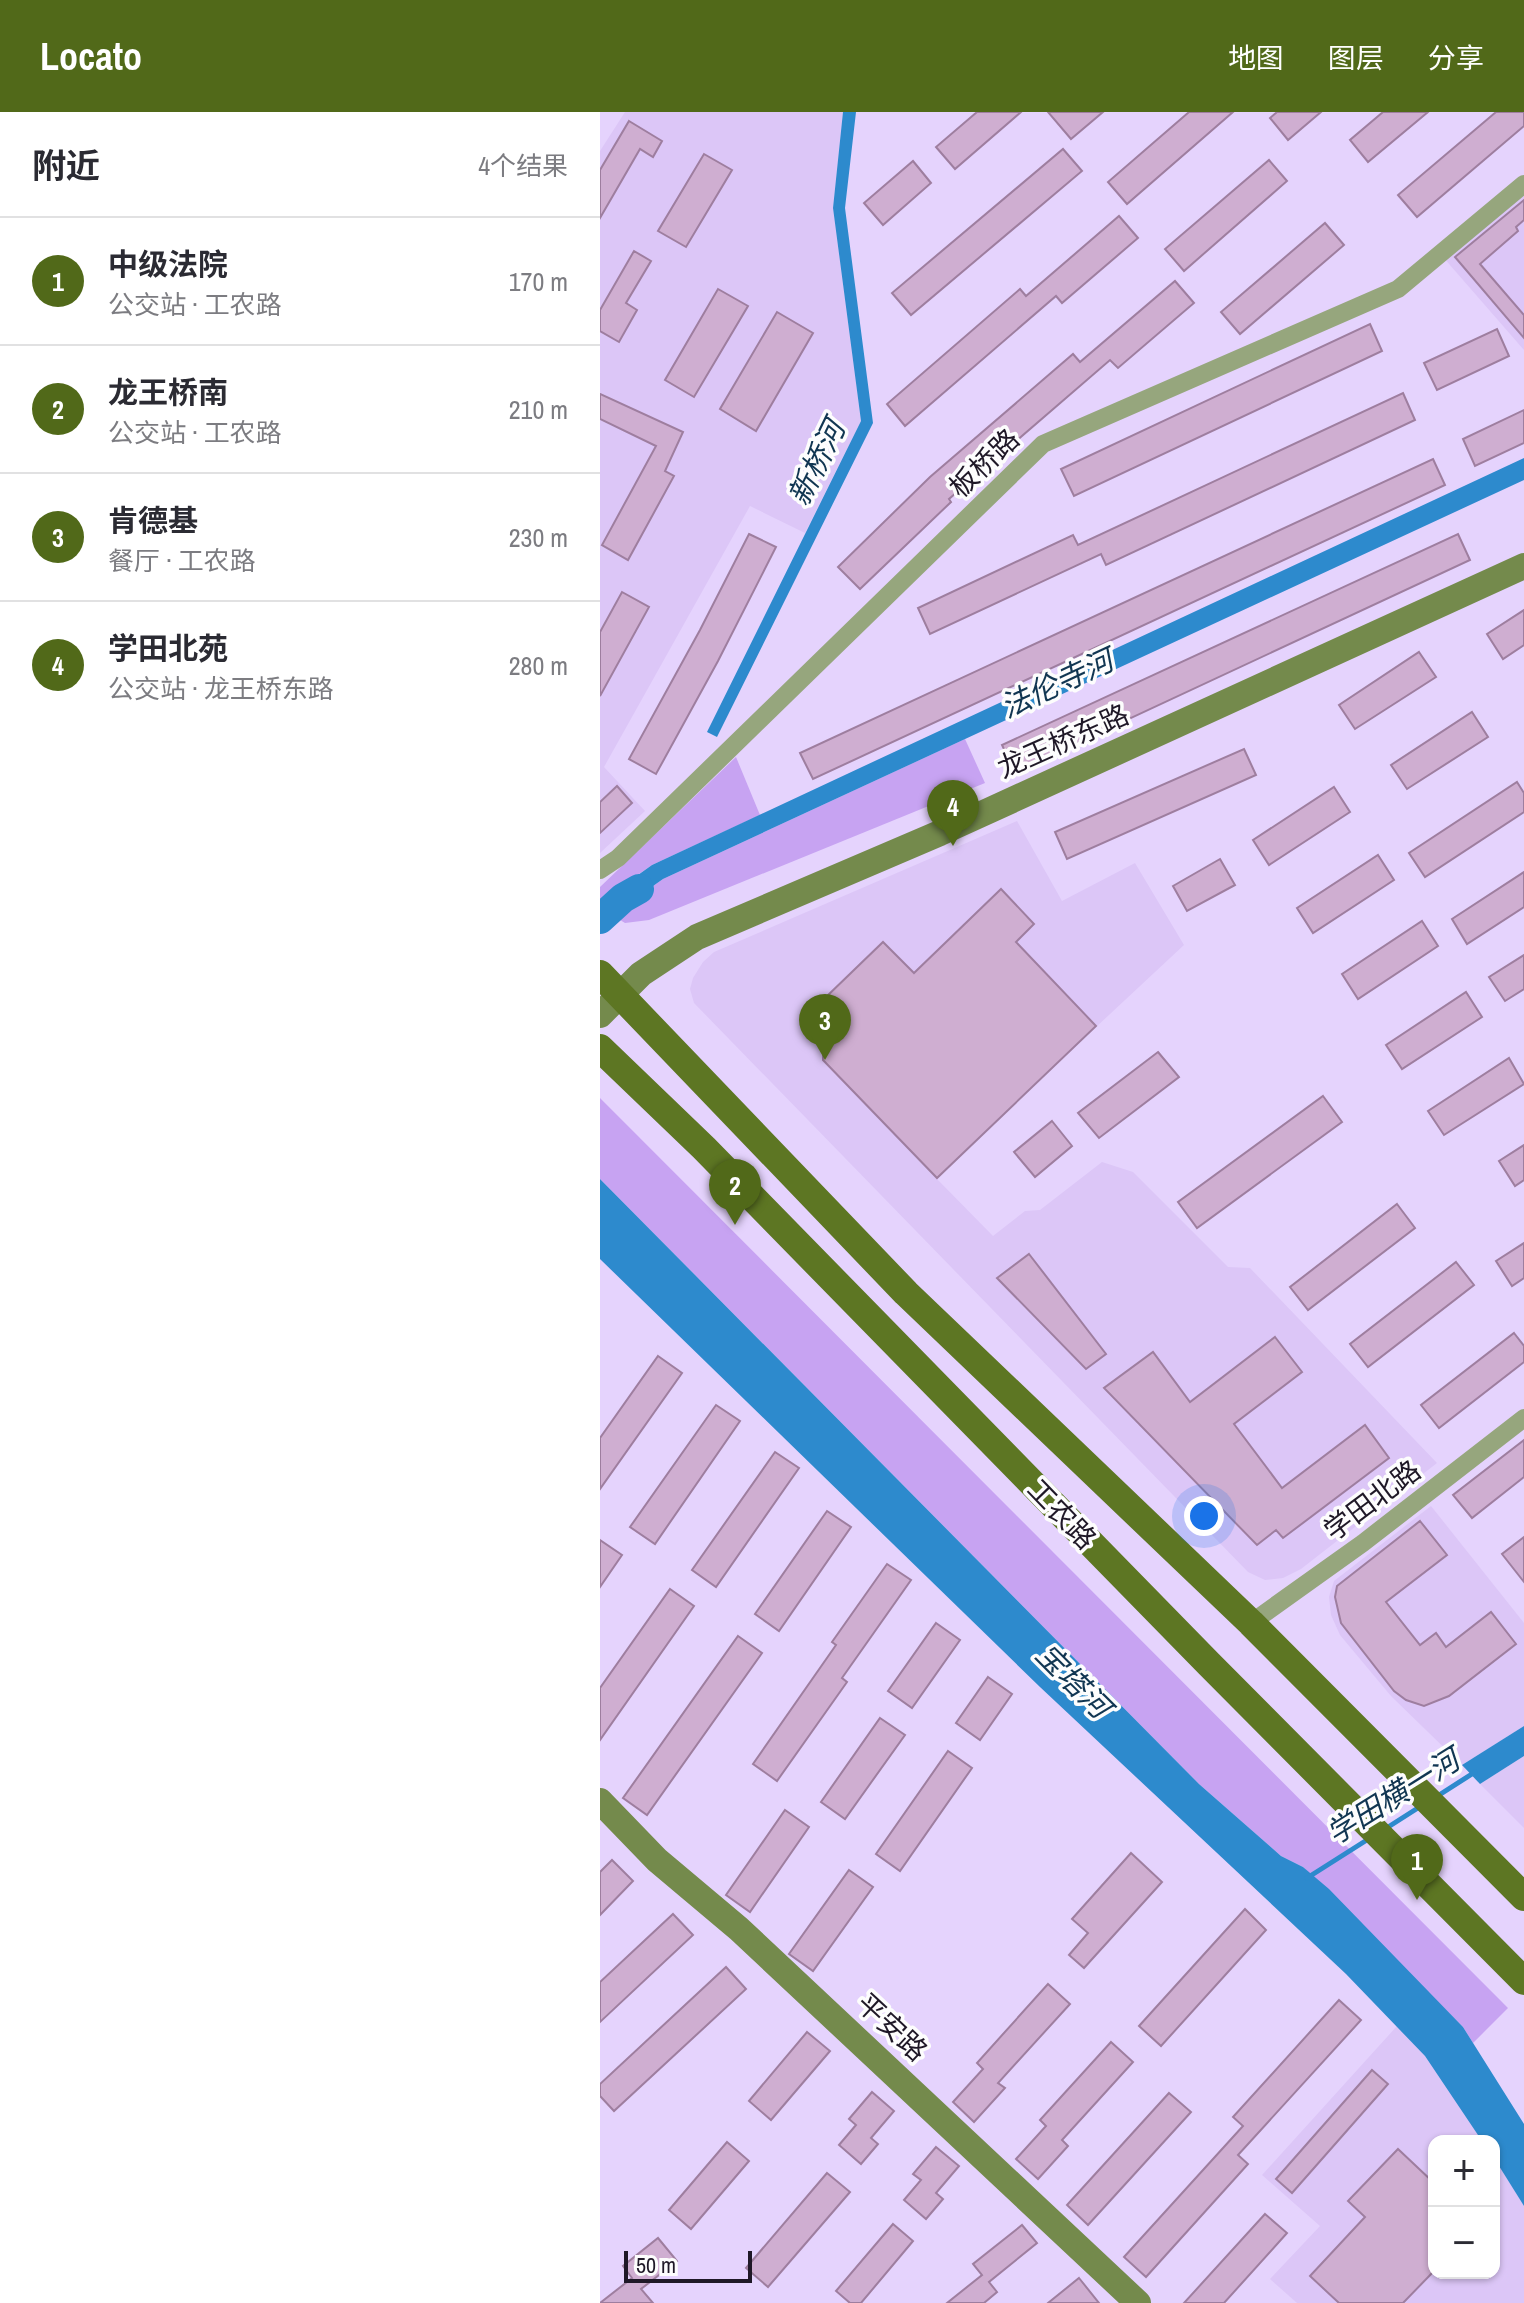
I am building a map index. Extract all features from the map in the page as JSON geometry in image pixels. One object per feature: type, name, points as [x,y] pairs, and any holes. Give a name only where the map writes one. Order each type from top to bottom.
[{"type":"main road","name":"工农路","points":[[606,994],[906,1293],[1251,1623],[1524,1897]]},
{"type":"main road","name":"工农路","points":[[600,1048],[704,1148],[1524,1981]]},
{"type":"street","name":"板桥路","points":[[600,870],[618,858],[1043,444],[1398,289],[1524,184]]},
{"type":"street","name":"龙王桥东路","points":[[606,994],[697,937],[940,833],[1524,566]]},
{"type":"street","name":"学田北路","points":[[1251,1623],[1363,1543],[1524,1418]]},
{"type":"street","name":"平安路","points":[[600,1801],[657,1860],[739,1929],[1138,2303]]},
{"type":"shaded area","points":[[625,112],[843,112],[833,208],[861,421],[805,533],[750,506],[604,767],[645,811],[600,853],[600,151]]},
{"type":"shaded area","points":[[1524,186],[1524,350],[1443,257]]},
{"type":"shaded area","points":[[965,739],[985,783],[649,920],[625,923],[612,915],[663,879]]},
{"type":"shaded area","points":[[736,757],[760,815],[652,865],[600,901],[600,887]]},
{"type":"shaded area","points":[[1017,821],[1062,901],[1135,863],[1184,945],[1050,1070],[960,1112],[982,1135],[937,1179],[993,1236],[1025,1211],[1040,1210],[1102,1162],[1133,1172],[1228,1267],[1250,1268],[1437,1463],[1301,1569],[1283,1578],[1265,1580],[1248,1572],[694,1003],[690,989],[693,978],[714,952]]},
{"type":"shaded area","points":[[600,1098],[1508,2008],[1473,2043],[1463,2027],[1303,1867],[1281,1856],[1199,1784],[600,1179]]},
{"type":"shaded area","points":[[1431,1506],[1524,1623],[1524,1726],[1462,1765],[1391,1696],[1340,1635],[1331,1615],[1329,1597],[1334,1581]]},
{"type":"shaded area","points":[[1524,1756],[1524,1828],[1480,1784]]},
{"type":"shaded area","points":[[1397,2026],[1425,2056],[1478,2135],[1428,2135],[1428,2279],[1500,2279],[1500,2168],[1524,2206],[1524,2303],[1297,2303],[1270,2279],[1320,2226],[1262,2175]]},
{"type":"water","points":[[843,112],[856,112],[845,208],[873,423],[717,737],[707,732],[861,421],[833,208]]},
{"type":"water","points":[[1524,458],[1524,480],[663,879],[612,915],[600,902],[652,865]]},
{"type":"water","name":"宝塔河","points":[[600,1179],[1199,1784],[1281,1856],[1303,1867],[1329,1889],[1463,2027],[1524,2124],[1524,2206],[1500,2168],[1500,2135],[1478,2135],[1425,2056],[1346,1974],[1040,1687],[600,1259]]},
{"type":"water","points":[[1524,1726],[1524,1756],[1480,1784],[1462,1765]]},
{"type":"building","points":[[977,112],[1021,112],[955,169],[936,147]]},
{"type":"building","points":[[1048,112],[1103,112],[1071,139]]},
{"type":"building","points":[[1189,112],[1233,112],[1127,204],[1108,182]]},
{"type":"building","points":[[1277,112],[1321,112],[1288,140],[1270,118]]},
{"type":"building","points":[[1383,112],[1428,112],[1368,162],[1350,140]]},
{"type":"building","points":[[1496,112],[1524,112],[1524,126],[1417,217],[1398,195]]},
{"type":"building","points":[[629,121],[662,141],[653,157],[640,149],[600,218],[600,170]]},
{"type":"building","points":[[1063,149],[1082,171],[911,315],[892,293]]},
{"type":"building","points":[[704,154],[732,170],[686,247],[658,231]]},
{"type":"building","points":[[1269,160],[1287,181],[1184,271],[1165,249]]},
{"type":"building","points":[[913,161],[931,183],[883,225],[864,203]]},
{"type":"building","points":[[1524,200],[1524,220],[1516,227],[1518,231],[1480,264],[1524,315],[1524,338],[1455,257]]},
{"type":"building","points":[[1119,216],[1138,238],[1062,303],[1056,296],[905,426],[887,404],[1020,289],[1026,296]]},
{"type":"building","points":[[1325,223],[1344,245],[1240,334],[1221,312]]},
{"type":"building","points":[[634,251],[651,261],[626,303],[637,310],[619,342],[600,331],[600,310]]},
{"type":"building","points":[[1175,281],[1194,303],[1118,368],[1110,360],[949,499],[951,502],[860,589],[838,567],[930,477],[1073,354],[1080,362]]},
{"type":"building","points":[[718,289],[748,306],[694,397],[665,380]]},
{"type":"building","points":[[777,312],[813,333],[756,431],[720,409]]},
{"type":"building","points":[[1370,324],[1382,351],[1074,496],[1061,469]]},
{"type":"building","points":[[1497,329],[1509,356],[1437,390],[1424,363]]},
{"type":"building","points":[[1403,393],[1415,420],[1106,565],[1101,554],[930,634],[918,608],[1073,535],[1078,545]]},
{"type":"building","points":[[600,394],[683,432],[665,471],[674,476],[628,560],[602,545],[656,446],[600,419]]},
{"type":"building","points":[[1524,410],[1524,443],[1475,466],[1463,439]]},
{"type":"building","points":[[1433,459],[1445,485],[813,779],[800,753]]},
{"type":"building","points":[[749,534],[776,547],[656,774],[629,759]]},
{"type":"building","points":[[1458,534],[1470,560],[1015,772],[1002,745]]},
{"type":"building","points":[[622,592],[649,607],[600,696],[600,632]]},
{"type":"building","points":[[1524,610],[1524,645],[1503,659],[1487,634]]},
{"type":"building","points":[[1419,652],[1436,677],[1355,729],[1339,705]]},
{"type":"building","points":[[1472,712],[1488,737],[1407,789],[1391,765]]},
{"type":"building","points":[[1244,749],[1256,775],[1067,859],[1055,832]]},
{"type":"building","points":[[1517,782],[1524,793],[1524,812],[1425,877],[1409,853]]},
{"type":"building","points":[[617,786],[632,803],[600,833],[600,802]]},
{"type":"building","points":[[1334,787],[1350,812],[1269,865],[1253,840]]},
{"type":"building","points":[[1378,855],[1394,880],[1313,933],[1297,908]]},
{"type":"building","points":[[1220,859],[1235,885],[1187,911],[1173,886]]},
{"type":"building","points":[[1524,872],[1524,907],[1467,944],[1452,919]]},
{"type":"building","points":[[1001,889],[1034,924],[1016,942],[1096,1026],[937,1178],[823,1060],[824,999],[883,942],[914,973]]},
{"type":"building","points":[[1422,921],[1438,946],[1358,999],[1342,974]]},
{"type":"building","points":[[1524,955],[1524,989],[1505,1001],[1489,977]]},
{"type":"building","points":[[1466,992],[1482,1017],[1402,1069],[1386,1045]]},
{"type":"building","points":[[1158,1052],[1179,1077],[1099,1138],[1078,1113]]},
{"type":"building","points":[[1509,1058],[1524,1084],[1444,1135],[1428,1111]]},
{"type":"building","points":[[1323,1096],[1342,1122],[1197,1228],[1178,1202]]},
{"type":"building","points":[[1052,1121],[1072,1146],[1035,1177],[1014,1152]]},
{"type":"building","points":[[1524,1145],[1524,1180],[1515,1186],[1499,1161]]},
{"type":"building","points":[[1397,1204],[1415,1228],[1308,1310],[1290,1287]]},
{"type":"building","points":[[1524,1243],[1524,1278],[1512,1286],[1496,1261]]},
{"type":"building","points":[[1029,1254],[1106,1354],[1086,1369],[997,1278]]},
{"type":"building","points":[[1456,1262],[1474,1285],[1368,1367],[1350,1344]]},
{"type":"building","points":[[1514,1333],[1524,1346],[1524,1362],[1439,1428],[1421,1405]]},
{"type":"building","points":[[1275,1337],[1302,1372],[1234,1424],[1282,1488],[1365,1425],[1389,1458],[1283,1538],[1276,1530],[1257,1545],[1104,1388],[1153,1352],[1190,1402]]},
{"type":"building","points":[[658,1356],[682,1373],[600,1489],[600,1438]]},
{"type":"building","points":[[716,1405],[740,1421],[655,1544],[630,1527]]},
{"type":"building","points":[[1524,1440],[1524,1477],[1472,1518],[1453,1495]]},
{"type":"building","points":[[775,1452],[799,1468],[716,1587],[692,1570]]},
{"type":"building","points":[[827,1511],[851,1527],[779,1631],[755,1614]]},
{"type":"building","points":[[1420,1521],[1447,1555],[1386,1602],[1420,1645],[1436,1633],[1446,1647],[1491,1612],[1516,1644],[1449,1696],[1424,1706],[1406,1700],[1394,1691],[1341,1623],[1335,1597],[1337,1586]]},
{"type":"building","points":[[1524,1537],[1524,1582],[1502,1554]]},
{"type":"building","points":[[600,1540],[622,1555],[600,1587]]},
{"type":"building","points":[[887,1564],[911,1580],[842,1678],[847,1682],[777,1781],[753,1764],[836,1645],[832,1642]]},
{"type":"building","points":[[670,1589],[694,1606],[600,1740],[600,1688]]},
{"type":"building","points":[[936,1623],[960,1640],[912,1708],[888,1691]]},
{"type":"building","points":[[738,1636],[762,1653],[647,1815],[623,1798]]},
{"type":"building","points":[[988,1677],[1012,1694],[980,1740],[956,1723]]},
{"type":"building","points":[[880,1718],[905,1735],[845,1819],[821,1802]]},
{"type":"building","points":[[948,1751],[972,1768],[900,1871],[876,1854]]},
{"type":"building","points":[[785,1810],[809,1827],[750,1912],[726,1895]]},
{"type":"building","points":[[1131,1853],[1162,1882],[1084,1968],[1069,1955],[1088,1933],[1072,1919]]},
{"type":"building","points":[[612,1860],[633,1881],[600,1915],[600,1872]]},
{"type":"building","points":[[849,1870],[873,1887],[813,1971],[789,1954]]},
{"type":"building","points":[[1245,1909],[1266,1930],[1161,2046],[1139,2026]]},
{"type":"building","points":[[673,1914],[693,1935],[600,2022],[600,1982]]},
{"type":"building","points":[[726,1967],[746,1989],[614,2111],[600,2096],[600,2084]]},
{"type":"building","points":[[1048,1984],[1070,2004],[998,2083],[1005,2088],[974,2122],[953,2102],[983,2069],[977,2063]]},
{"type":"building","points":[[1339,2000],[1361,2020],[1238,2155],[1248,2164],[1146,2277],[1124,2257],[1243,2126],[1233,2117]]},
{"type":"building","points":[[807,2032],[830,2051],[771,2120],[749,2101]]},
{"type":"building","points":[[1111,2042],[1133,2062],[1062,2140],[1068,2146],[1038,2179],[1016,2159],[1046,2126],[1040,2120]]},
{"type":"building","points":[[1372,2070],[1388,2084],[1292,2193],[1276,2179]]},
{"type":"building","points":[[872,2092],[894,2111],[871,2138],[878,2144],[861,2164],[839,2145],[856,2125],[849,2119]]},
{"type":"building","points":[[1169,2093],[1191,2112],[1088,2225],[1067,2205]]},
{"type":"building","points":[[727,2142],[749,2161],[691,2229],[669,2210]]},
{"type":"building","points":[[936,2147],[959,2166],[936,2193],[943,2199],[926,2219],[904,2200],[921,2180],[913,2174]]},
{"type":"building","points":[[1398,2149],[1428,2177],[1428,2277],[1403,2303],[1339,2303],[1310,2276],[1365,2217],[1348,2201]]},
{"type":"building","points":[[827,2173],[850,2192],[768,2287],[746,2268]]},
{"type":"building","points":[[1265,2214],[1287,2233],[1224,2303],[1184,2303]]},
{"type":"building","points":[[893,2224],[913,2241],[861,2303],[850,2303],[836,2291]]},
{"type":"building","points":[[1022,2225],[1037,2243],[989,2282],[997,2292],[984,2303],[947,2303],[982,2275],[973,2264]]},
{"type":"building","points":[[658,2238],[677,2261],[641,2289],[653,2303],[600,2303],[632,2278],[623,2266]]},
{"type":"building","points":[[1079,2278],[1099,2303],[1048,2303]]},
{"type":"waterway","name":"法伦寺河","points":[[600,919],[623,898],[639,889]]},
{"type":"waterway","name":"学田横一河","points":[[1436,1797],[1475,1772]]},
{"type":"waterway","name":"学田横一河","points":[[1385,1829],[1421,1806]]},
{"type":"waterway","name":"学田横一河","points":[[1307,1878],[1370,1838]]},
{"type":"place","name":"学田北苑","points":[[953,846]]},
{"type":"place","name":"肯德基","points":[[825,1060]]},
{"type":"place","name":"龙王桥南","points":[[735,1225]]},
{"type":"place","name":"中级法院","points":[[1417,1900]]},
{"type":"water label","name":"新桥河","points":[[817,463]]}]
